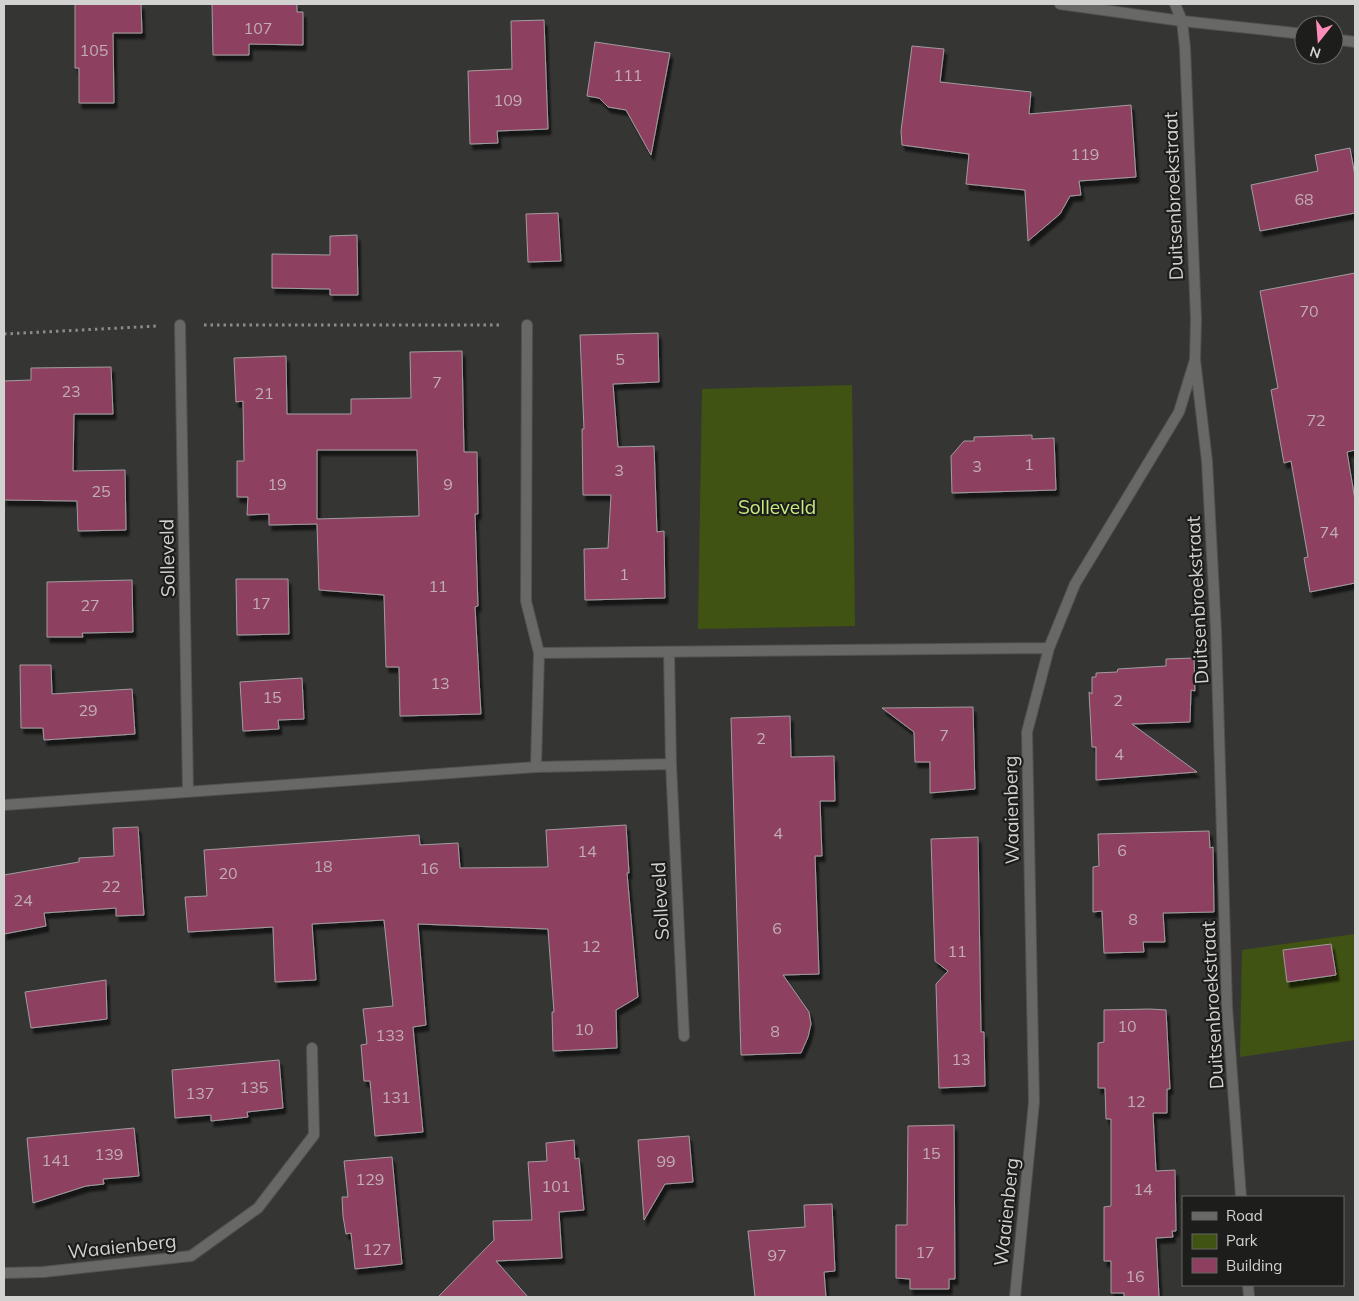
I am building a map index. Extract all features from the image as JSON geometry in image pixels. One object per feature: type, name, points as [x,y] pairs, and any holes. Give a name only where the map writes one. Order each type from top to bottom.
[{"type":"street","points":[[1060,4],[1182,21],[1294,33]]},
{"type":"street","name":"Duitsenbroekstraat","points":[[1175,4],[1182,21],[1196,319],[1195,360],[1208,461],[1218,684],[1227,1007],[1241,1196]]},
{"type":"street","name":"Solleveld","points":[[180,325],[188,791]]},
{"type":"street","points":[[527,325],[526,601],[539,652],[536,767]]},
{"type":"street","name":"Waaienberg","points":[[1015,1297],[1034,1102],[1026,732],[1049,648],[1076,584],[1179,412],[1195,360]]},
{"type":"street","points":[[539,652],[1049,648]]},
{"type":"street","name":"Solleveld","points":[[669,652],[684,1036]]},
{"type":"street","points":[[4,804],[536,767],[672,764]]},
{"type":"street","name":"Waaienberg","points":[[4,1273],[43,1272],[190,1256],[258,1208],[314,1135],[312,1048]]},
{"type":"path","points":[[4,334],[180,325],[527,325]]},
{"type":"green space","name":"Solleveld","points":[[852,385],[855,626],[698,629],[702,389]]},
{"type":"green space","points":[[1355,934],[1355,1040],[1240,1057],[1242,950]]},
{"type":"building","points":[[75,4],[141,4],[142,33],[113,33],[114,103],[79,103],[79,68],[75,68]]},
{"type":"building","points":[[212,4],[297,4],[297,12],[303,12],[303,45],[249,44],[249,55],[213,55]]},
{"type":"building","points":[[544,20],[548,129],[497,131],[498,143],[470,144],[468,71],[512,69],[511,21]]},
{"type":"building","points":[[595,42],[670,53],[651,155],[626,110],[608,107],[599,98],[587,96]]},
{"type":"building","points":[[912,46],[944,49],[940,82],[1031,92],[1029,114],[1131,105],[1136,177],[1079,181],[1081,195],[1070,196],[1060,214],[1028,241],[1025,190],[966,184],[969,154],[902,145],[901,131]]},
{"type":"building","points":[[1350,148],[1355,176],[1355,213],[1260,231],[1251,185],[1318,171],[1315,155]]},
{"type":"building","points":[[558,213],[561,261],[528,262],[526,214]]},
{"type":"building","points":[[357,235],[358,295],[330,295],[330,289],[272,288],[272,254],[330,255],[330,236]]},
{"type":"building","points":[[1355,273],[1355,450],[1347,452],[1355,500],[1355,583],[1310,592],[1304,558],[1308,557],[1291,461],[1284,463],[1271,390],[1278,388],[1260,291]]},
{"type":"building","points":[[658,333],[659,382],[613,384],[618,447],[654,446],[657,532],[664,531],[665,598],[585,600],[584,549],[608,548],[611,495],[583,495],[582,429],[584,429],[580,335]]},
{"type":"building","points":[[462,351],[464,452],[477,452],[478,514],[475,514],[478,606],[475,607],[481,714],[400,716],[399,667],[386,667],[384,595],[319,590],[317,524],[269,525],[269,514],[247,515],[248,497],[237,497],[237,461],[244,461],[243,401],[236,402],[234,358],[286,356],[287,414],[351,414],[351,399],[411,398],[410,352]],"holes":[[[317,450],[417,450],[419,516],[317,519]]]},
{"type":"building","points":[[111,367],[113,414],[74,414],[73,471],[125,470],[126,530],[78,531],[77,501],[4,500],[4,381],[31,380],[31,368]]},
{"type":"building","points":[[1032,435],[1032,439],[1054,438],[1056,490],[952,493],[951,456],[964,441],[974,441],[974,437]]},
{"type":"building","points":[[236,579],[288,579],[289,634],[237,635]]},
{"type":"building","points":[[132,580],[133,632],[82,633],[83,637],[47,637],[47,582]]},
{"type":"building","points":[[1194,658],[1195,691],[1191,690],[1190,722],[1132,724],[1197,772],[1096,780],[1096,747],[1092,747],[1089,692],[1092,694],[1092,677],[1096,677],[1096,673],[1117,672],[1118,669],[1166,666],[1166,659]]},
{"type":"building","points":[[20,665],[51,665],[52,694],[132,689],[135,734],[44,740],[43,728],[21,728]]},
{"type":"building","points":[[302,678],[304,719],[278,720],[279,729],[243,731],[240,682]]},
{"type":"building","points":[[973,707],[975,789],[930,793],[930,762],[915,762],[914,732],[882,708]]},
{"type":"building","points":[[790,716],[791,757],[834,756],[835,801],[820,801],[822,856],[815,856],[819,974],[783,975],[809,1012],[811,1024],[801,1053],[741,1055],[731,718]]},
{"type":"building","points":[[626,825],[629,873],[627,873],[638,997],[616,1010],[617,1048],[553,1051],[552,1012],[554,1012],[548,929],[418,924],[426,1025],[413,1027],[423,1132],[375,1136],[370,1081],[364,1081],[361,1045],[367,1044],[363,1009],[393,1006],[384,920],[312,924],[316,980],[275,982],[273,927],[188,932],[185,897],[207,896],[204,850],[419,835],[420,845],[458,843],[460,868],[548,867],[546,830]]},
{"type":"building","points":[[138,827],[144,915],[116,916],[116,908],[44,913],[46,926],[4,934],[4,875],[79,862],[79,858],[114,856],[113,828]]},
{"type":"building","points":[[1209,831],[1210,848],[1213,847],[1214,912],[1163,913],[1165,942],[1143,942],[1144,952],[1104,953],[1102,911],[1093,912],[1093,867],[1099,866],[1098,834]]},
{"type":"building","points":[[978,837],[981,1032],[984,1032],[985,1086],[939,1088],[936,984],[948,971],[935,961],[931,839]]},
{"type":"building","points":[[1331,944],[1336,975],[1287,982],[1283,950]]},
{"type":"building","points":[[106,980],[107,1019],[31,1028],[25,992]]},
{"type":"building","points":[[1104,1010],[1166,1010],[1170,1089],[1167,1089],[1167,1113],[1153,1113],[1156,1171],[1175,1170],[1176,1231],[1172,1231],[1173,1237],[1156,1238],[1159,1297],[1124,1297],[1124,1293],[1111,1293],[1111,1261],[1104,1261],[1104,1207],[1111,1206],[1111,1119],[1106,1119],[1105,1088],[1098,1088],[1098,1043],[1104,1042]]},
{"type":"building","points":[[279,1060],[283,1108],[247,1112],[248,1117],[211,1121],[211,1115],[175,1118],[172,1070]]},
{"type":"building","points":[[954,1125],[955,1279],[949,1279],[949,1289],[910,1289],[910,1279],[896,1278],[896,1225],[907,1225],[908,1126]]},
{"type":"building","points":[[134,1128],[139,1176],[103,1179],[104,1184],[86,1186],[33,1203],[27,1138]]},
{"type":"building","points":[[689,1136],[693,1182],[665,1184],[644,1220],[638,1140]]},
{"type":"building","points":[[574,1140],[575,1159],[579,1158],[584,1210],[559,1212],[562,1258],[496,1261],[528,1297],[438,1297],[494,1240],[493,1221],[532,1220],[528,1162],[547,1161],[546,1143]]},
{"type":"building","points":[[392,1157],[402,1264],[355,1269],[351,1233],[346,1234],[343,1216],[342,1197],[348,1197],[344,1161]]},
{"type":"building","points":[[832,1204],[835,1271],[824,1272],[826,1297],[755,1297],[748,1231],[805,1227],[804,1205]]}]
